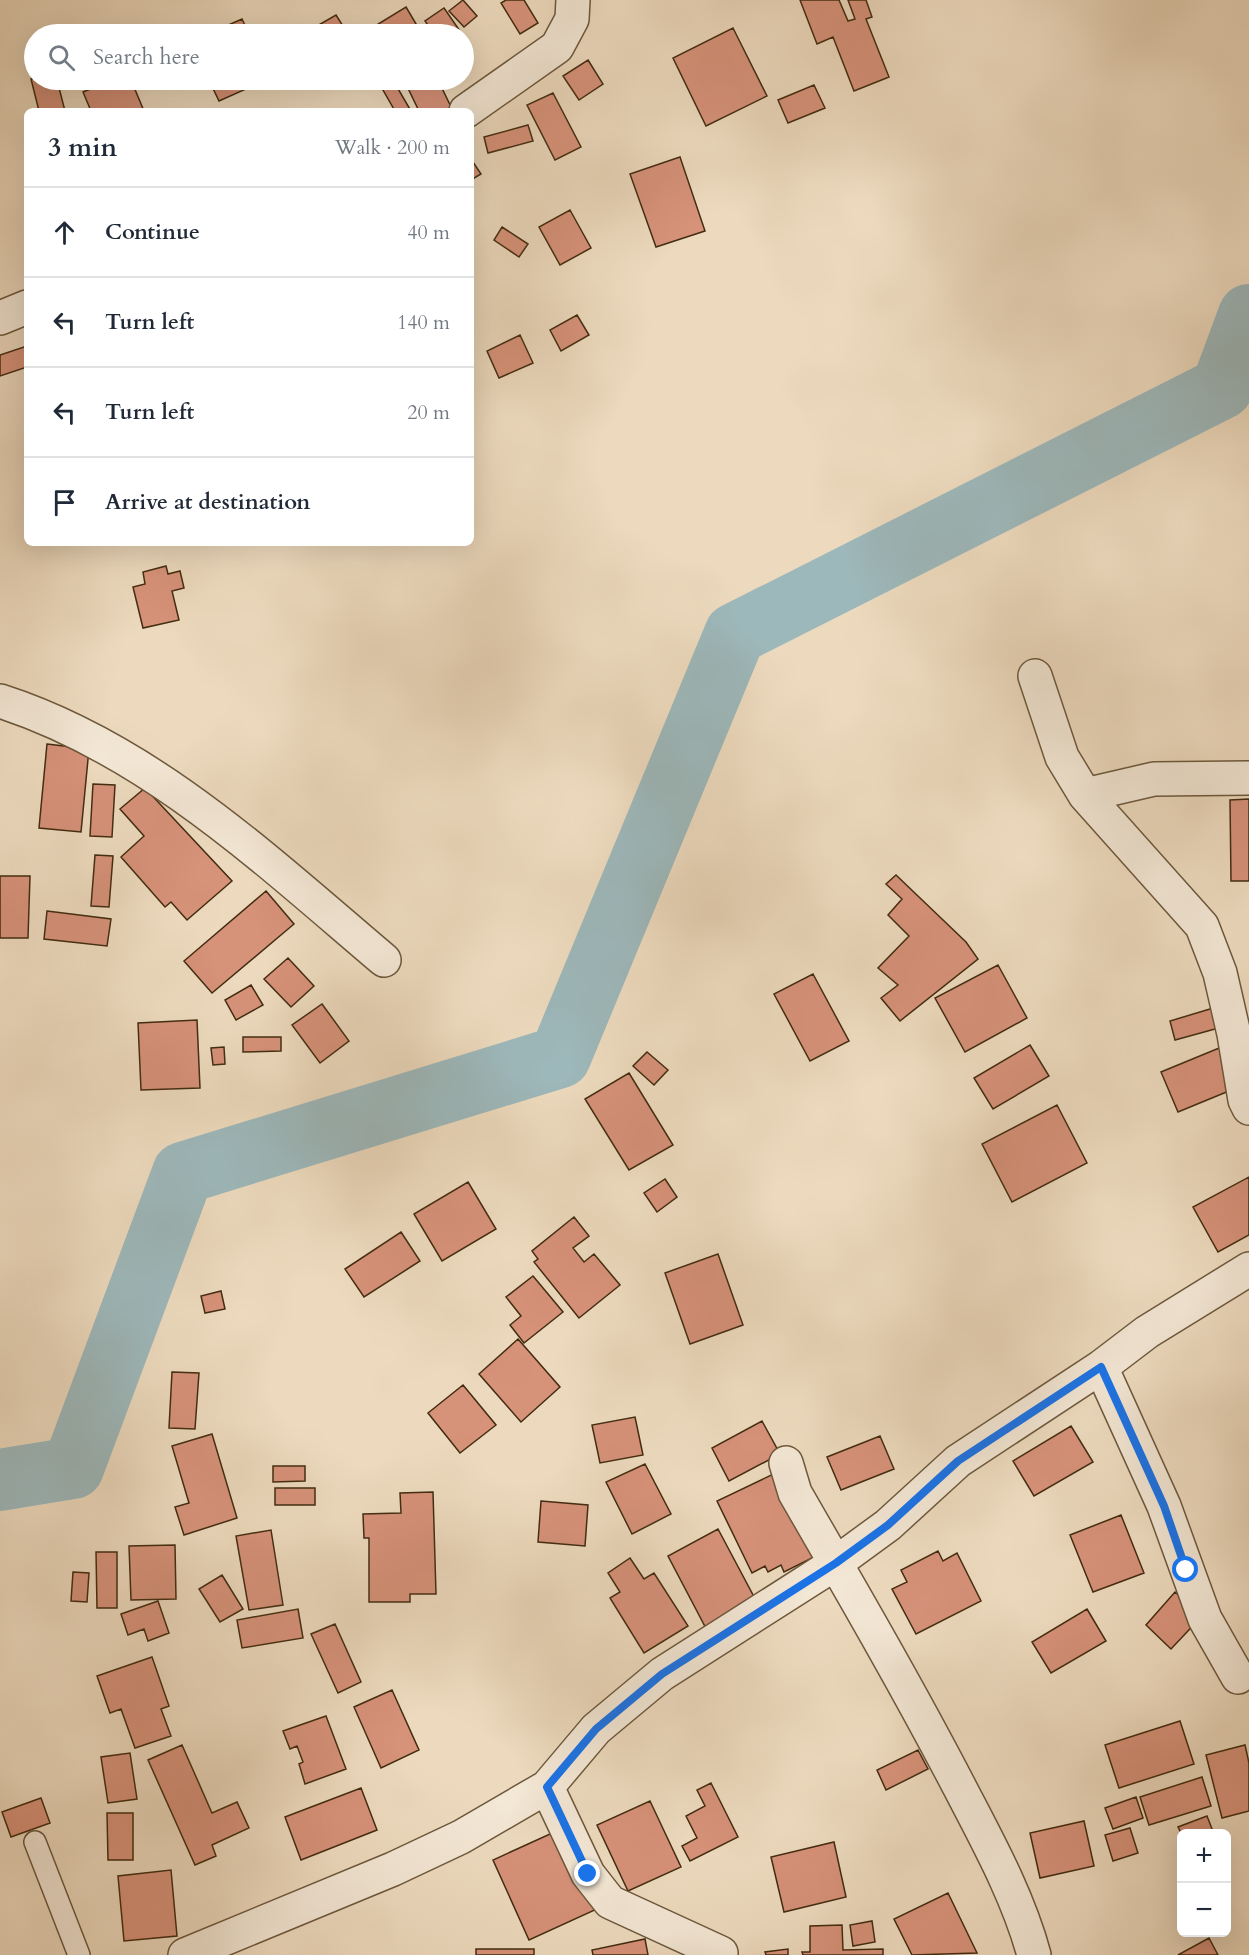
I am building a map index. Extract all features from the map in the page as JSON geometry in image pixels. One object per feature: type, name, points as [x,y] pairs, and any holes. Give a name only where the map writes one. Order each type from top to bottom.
[{"type":"street","points":[[470,108],[557,47],[572,19],[573,0]]},
{"type":"street","points":[[0,318],[24,308]]},
{"type":"street","points":[[1035,676],[1062,757],[1085,795],[1202,926],[1220,973],[1234,1034],[1245,1100],[1249,1108]]},
{"type":"street","points":[[3,693],[99,741],[185,798],[384,960]]},
{"type":"street","points":[[1085,795],[1154,778],[1249,778]]},
{"type":"street","points":[[184,1955],[393,1869],[461,1837],[547,1787],[596,1729],[662,1674],[836,1563],[888,1525],[958,1461],[1101,1367],[1147,1332],[1249,1269]]},
{"type":"street","points":[[1101,1367],[1164,1506],[1205,1619],[1238,1677]]},
{"type":"street","points":[[786,1463],[795,1493],[836,1563],[999,1865],[1028,1933],[1034,1955]]},
{"type":"street","points":[[547,1787],[588,1874],[610,1902],[721,1953]]},
{"type":"lane","points":[[35,1842],[79,1955]]},
{"type":"building","points":[[463,0],[477,16],[468,24],[461,24],[449,11]]},
{"type":"building","points":[[506,0],[524,0],[538,23],[520,34],[501,3]]},
{"type":"building","points":[[800,0],[839,0],[848,21],[855,19],[848,0],[866,0],[872,17],[866,19],[889,77],[854,91],[833,37],[817,44]]},
{"type":"building","points":[[406,7],[416,24],[378,24]]},
{"type":"building","points":[[444,8],[455,24],[427,24],[425,21]]},
{"type":"building","points":[[336,15],[342,24],[320,24]]},
{"type":"building","points":[[242,19],[244,24],[231,24]]},
{"type":"building","points":[[733,28],[767,96],[706,126],[673,58]]},
{"type":"building","points":[[588,60],[603,84],[579,100],[563,76]]},
{"type":"building","points":[[814,85],[825,108],[788,123],[778,100]]},
{"type":"building","points":[[34,90],[60,90],[64,108],[38,108]]},
{"type":"building","points":[[88,90],[135,90],[143,108],[90,108],[83,92]]},
{"type":"building","points":[[214,90],[244,90],[219,101]]},
{"type":"building","points":[[383,90],[399,90],[409,108],[393,108]]},
{"type":"building","points":[[409,90],[443,90],[452,108],[418,108]]},
{"type":"building","points":[[553,93],[581,147],[555,160],[527,105]]},
{"type":"building","points":[[528,125],[533,141],[488,153],[484,137]]},
{"type":"building","points":[[680,157],[705,231],[656,247],[630,174]]},
{"type":"building","points":[[474,164],[481,174],[474,178]]},
{"type":"building","points":[[570,210],[591,248],[560,265],[539,227]]},
{"type":"building","points":[[502,227],[528,244],[519,257],[494,240]]},
{"type":"building","points":[[577,315],[589,335],[561,351],[550,330]]},
{"type":"building","points":[[520,335],[533,363],[499,378],[487,351]]},
{"type":"building","points":[[24,347],[24,368],[0,376],[0,355]]},
{"type":"building","points":[[166,566],[168,574],[180,571],[184,588],[172,591],[179,620],[143,628],[133,587],[145,584],[143,572]]},
{"type":"building","points":[[47,744],[89,749],[81,832],[39,828]]},
{"type":"building","points":[[93,784],[115,785],[112,837],[90,836]]},
{"type":"building","points":[[145,788],[232,881],[187,920],[171,902],[165,907],[121,857],[144,836],[120,809]]},
{"type":"building","points":[[1249,799],[1249,881],[1231,881],[1230,800]]},
{"type":"building","points":[[95,855],[113,856],[109,907],[91,906]]},
{"type":"building","points":[[896,875],[966,942],[978,959],[900,1021],[881,998],[898,985],[878,968],[909,936],[888,915],[902,899],[886,884]]},
{"type":"building","points":[[0,876],[30,876],[28,938],[0,938]]},
{"type":"building","points":[[266,891],[294,924],[212,993],[184,961]]},
{"type":"building","points":[[47,911],[111,919],[107,946],[44,939]]},
{"type":"building","points":[[288,958],[314,986],[291,1007],[264,979]]},
{"type":"building","points":[[998,965],[1027,1018],[965,1052],[935,998]]},
{"type":"building","points":[[813,974],[849,1041],[810,1061],[774,994]]},
{"type":"building","points":[[251,985],[263,1005],[236,1020],[225,1000]]},
{"type":"building","points":[[322,1004],[349,1041],[320,1063],[292,1025]]},
{"type":"building","points":[[1220,1006],[1226,1026],[1175,1040],[1170,1021]]},
{"type":"building","points":[[197,1020],[200,1088],[141,1090],[138,1023]]},
{"type":"building","points":[[243,1037],[281,1037],[281,1051],[243,1052]]},
{"type":"building","points":[[1030,1045],[1049,1076],[993,1109],[974,1078]]},
{"type":"building","points":[[1224,1046],[1241,1086],[1178,1112],[1161,1072]]},
{"type":"building","points":[[224,1047],[225,1064],[213,1065],[211,1048]]},
{"type":"building","points":[[647,1052],[668,1070],[654,1085],[633,1066]]},
{"type":"building","points":[[629,1073],[673,1145],[629,1170],[585,1099]]},
{"type":"building","points":[[1057,1105],[1087,1163],[1012,1202],[982,1144]]},
{"type":"building","points":[[1249,1177],[1249,1235],[1218,1252],[1193,1207]]},
{"type":"building","points":[[665,1179],[677,1197],[657,1212],[644,1193]]},
{"type":"building","points":[[468,1182],[496,1229],[442,1261],[414,1214]]},
{"type":"building","points":[[574,1217],[589,1236],[573,1248],[584,1262],[594,1254],[620,1285],[579,1318],[534,1262],[538,1259],[532,1251]]},
{"type":"building","points":[[401,1232],[420,1261],[364,1297],[345,1269]]},
{"type":"building","points":[[718,1254],[743,1325],[690,1344],[665,1273]]},
{"type":"building","points":[[533,1276],[563,1312],[524,1343],[510,1325],[521,1316],[506,1297]]},
{"type":"building","points":[[221,1291],[225,1309],[205,1313],[201,1296]]},
{"type":"building","points":[[518,1339],[560,1387],[521,1422],[479,1374]]},
{"type":"building","points":[[172,1372],[199,1373],[195,1429],[169,1428]]},
{"type":"building","points":[[463,1385],[496,1425],[460,1453],[428,1413]]},
{"type":"building","points":[[635,1417],[643,1455],[600,1463],[592,1425]]},
{"type":"building","points":[[762,1421],[780,1454],[729,1481],[712,1448]]},
{"type":"building","points":[[1071,1426],[1093,1462],[1034,1496],[1013,1461]]},
{"type":"building","points":[[212,1434],[237,1518],[184,1535],[175,1507],[189,1503],[172,1446]]},
{"type":"building","points":[[880,1436],[894,1469],[841,1490],[827,1457]]},
{"type":"building","points":[[645,1464],[671,1514],[632,1534],[606,1482]]},
{"type":"building","points":[[273,1466],[305,1466],[305,1481],[273,1482]]},
{"type":"building","points":[[782,1470],[820,1554],[784,1572],[781,1565],[768,1572],[765,1566],[752,1573],[717,1501]]},
{"type":"building","points":[[275,1488],[315,1488],[315,1505],[275,1505]]},
{"type":"building","points":[[433,1492],[436,1594],[410,1594],[410,1602],[369,1602],[369,1538],[364,1538],[363,1514],[401,1513],[400,1493]]},
{"type":"building","points":[[541,1501],[588,1505],[585,1546],[538,1542]]},
{"type":"building","points":[[1121,1515],[1144,1573],[1093,1592],[1070,1535]]},
{"type":"building","points":[[718,1529],[761,1610],[710,1636],[668,1556]]},
{"type":"building","points":[[271,1530],[283,1605],[249,1610],[236,1536]]},
{"type":"building","points":[[175,1545],[176,1599],[131,1600],[129,1546]]},
{"type":"building","points":[[938,1551],[943,1561],[957,1553],[981,1601],[916,1634],[892,1589],[907,1582],[901,1570]]},
{"type":"building","points":[[96,1552],[117,1552],[117,1608],[97,1608]]},
{"type":"building","points":[[630,1558],[644,1579],[654,1573],[688,1626],[644,1653],[610,1598],[620,1592],[608,1573]]},
{"type":"building","points":[[73,1572],[89,1573],[87,1602],[71,1601]]},
{"type":"building","points":[[222,1575],[243,1609],[220,1622],[199,1589]]},
{"type":"building","points":[[1175,1592],[1202,1616],[1171,1649],[1146,1625]]},
{"type":"building","points":[[158,1601],[169,1633],[148,1641],[144,1629],[128,1635],[121,1614]]},
{"type":"building","points":[[298,1609],[303,1638],[242,1648],[237,1620]]},
{"type":"building","points":[[1087,1609],[1106,1641],[1051,1673],[1032,1642]]},
{"type":"building","points":[[335,1624],[361,1682],[338,1693],[311,1634]]},
{"type":"building","points":[[152,1657],[169,1706],[161,1709],[171,1736],[135,1748],[121,1709],[110,1713],[97,1676]]},
{"type":"building","points":[[392,1690],[419,1750],[381,1768],[354,1707]]},
{"type":"building","points":[[326,1716],[346,1769],[305,1784],[299,1764],[303,1762],[297,1746],[290,1749],[283,1731]]},
{"type":"building","points":[[1180,1721],[1194,1764],[1119,1788],[1105,1745]]},
{"type":"building","points":[[182,1745],[212,1813],[237,1802],[249,1828],[212,1845],[216,1856],[195,1865],[148,1760]]},
{"type":"building","points":[[1245,1745],[1249,1763],[1249,1811],[1222,1818],[1206,1755]]},
{"type":"building","points":[[918,1750],[928,1769],[886,1790],[877,1770]]},
{"type":"building","points":[[130,1753],[137,1799],[108,1803],[101,1757]]},
{"type":"building","points":[[1202,1777],[1211,1806],[1149,1825],[1140,1797]]},
{"type":"building","points":[[711,1783],[738,1837],[690,1861],[682,1846],[697,1838],[686,1816],[705,1806],[697,1790]]},
{"type":"building","points":[[361,1788],[377,1830],[301,1860],[285,1817]]},
{"type":"building","points":[[1136,1797],[1143,1818],[1113,1829],[1105,1808]]},
{"type":"building","points":[[41,1798],[50,1823],[11,1837],[2,1812]]},
{"type":"building","points":[[650,1801],[681,1867],[628,1891],[597,1825]]},
{"type":"building","points":[[107,1813],[133,1813],[133,1860],[108,1860]]},
{"type":"building","points":[[1207,1816],[1212,1829],[1179,1829],[1178,1827]]},
{"type":"building","points":[[1084,1821],[1094,1866],[1040,1878],[1030,1833]]},
{"type":"building","points":[[1130,1828],[1138,1853],[1113,1861],[1105,1835]]},
{"type":"building","points":[[561,1829],[597,1909],[529,1940],[493,1860]]},
{"type":"building","points":[[834,1842],[846,1897],[784,1912],[771,1857]]},
{"type":"building","points":[[171,1870],[177,1936],[124,1941],[118,1876]]},
{"type":"building","points":[[948,1893],[977,1953],[912,1955],[894,1919]]},
{"type":"building","points":[[872,1921],[875,1942],[853,1946],[850,1925]]},
{"type":"building","points":[[842,1925],[843,1950],[883,1949],[883,1955],[803,1955],[802,1952],[810,1952],[810,1926]]},
{"type":"building","points":[[1209,1938],[1218,1955],[1178,1955]]},
{"type":"building","points":[[645,1939],[648,1955],[593,1955],[592,1950]]},
{"type":"building","points":[[476,1949],[534,1949],[534,1955],[476,1955]]},
{"type":"building","points":[[788,1949],[788,1955],[766,1955],[765,1952]]},
{"type":"waterway","points":[[0,1480],[73,1468],[183,1173],[560,1057],[735,634],[1222,388],[1249,315]]},
{"type":"route","points":[[588,1874],[547,1787],[596,1729],[662,1674],[836,1563],[888,1525],[958,1461],[1101,1367],[1125,1425],[1164,1506],[1186,1570]]}]
